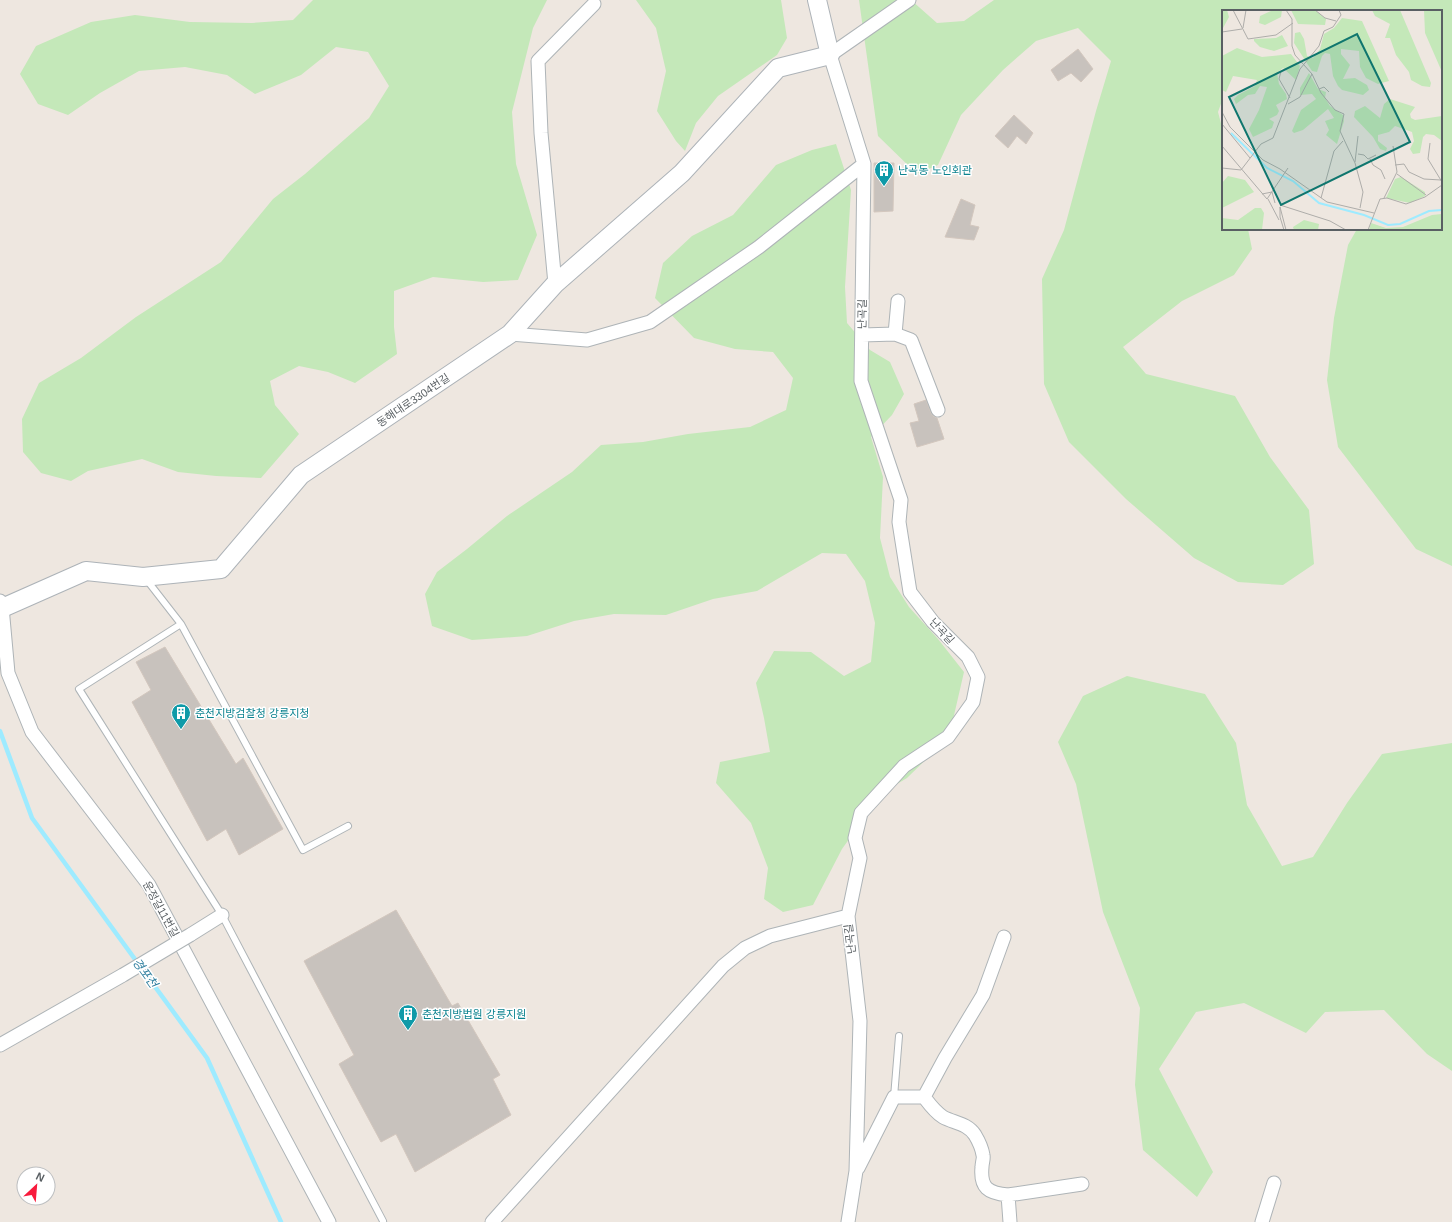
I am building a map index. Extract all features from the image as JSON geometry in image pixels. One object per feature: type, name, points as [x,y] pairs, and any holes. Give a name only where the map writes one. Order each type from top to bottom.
[{"type":"street","name":"난곡길","points":[[817,0],[830,55],[864,164],[862,381],[901,500],[899,522],[910,592],[933,622],[968,657],[978,677],[973,702],[948,737],[904,766],[861,813],[855,838],[860,858],[848,916],[860,1021],[856,1172],[848,1222]]},
{"type":"street","points":[[830,55],[909,0]]},
{"type":"street","points":[[555,284],[541,133],[538,61],[594,4]]},
{"type":"street","name":"동해대로3304번길","points":[[1,605],[86,572],[143,577],[221,569],[302,475],[510,334],[555,284],[682,173],[778,68],[830,55]]},
{"type":"street","points":[[510,334],[587,340],[650,322],[758,247],[864,164]]},
{"type":"street","points":[[895,334],[898,301]]},
{"type":"street","points":[[862,335],[895,334],[911,340],[938,410]]},
{"type":"street","name":"운정길11번길","points":[[1,605],[8,673],[32,732],[149,884],[330,1222]]},
{"type":"street","points":[[0,1045],[123,975],[222,915]]},
{"type":"street","points":[[492,1222],[723,966],[745,948],[770,936],[848,916]]},
{"type":"street","points":[[924,1097],[983,994],[1004,937]]},
{"type":"street","points":[[856,1172],[894,1097],[924,1097]]},
{"type":"street","points":[[924,1097],[934,1110],[944,1117],[968,1127],[975,1135],[984,1155],[981,1177],[982,1183],[988,1189],[999,1194],[1008,1195],[1082,1184]]},
{"type":"street","points":[[1262,1222],[1274,1183]]},
{"type":"street","points":[[1008,1195],[1010,1222]]},
{"type":"lane","points":[[143,577],[181,624],[303,850],[348,826]]},
{"type":"lane","points":[[181,624],[79,689],[222,915],[383,1222]]},
{"type":"lane","points":[[894,1097],[899,1036]]},
{"type":"green space","points":[[313,0],[547,0],[533,28],[512,112],[516,164],[537,235],[518,280],[483,282],[433,277],[394,291],[394,327],[397,354],[355,383],[328,372],[299,366],[270,381],[275,405],[299,434],[261,478],[216,476],[178,472],[142,459],[88,471],[71,481],[41,473],[23,452],[22,419],[39,383],[81,358],[136,317],[221,262],[273,199],[305,174],[369,118],[389,86],[368,52],[336,47],[301,75],[255,94],[227,75],[185,67],[139,71],[100,93],[68,115],[38,104],[20,74],[36,46],[91,22],[135,15],[190,22],[252,23],[293,20]]},
{"type":"green space","points":[[636,0],[781,0],[787,38],[777,55],[718,96],[696,123],[685,151],[676,141],[657,111],[666,71],[656,28]]},
{"type":"green space","points":[[859,0],[911,0],[937,23],[964,21],[994,0],[1452,0],[1452,566],[1416,549],[1338,447],[1327,380],[1334,318],[1348,245],[1356,230],[1442,230],[1442,10],[1222,10],[1222,101],[1218,112],[1222,127],[1222,230],[1248,230],[1252,249],[1234,275],[1182,301],[1123,347],[1146,374],[1235,396],[1270,457],[1309,510],[1314,564],[1283,585],[1238,582],[1194,558],[1126,499],[1069,442],[1044,384],[1042,279],[1064,230],[1111,61],[1078,28],[1036,41],[1003,70],[961,115],[938,165],[917,174],[878,136]]},
{"type":"green space","points":[[836,144],[851,190],[845,287],[847,323],[870,350],[890,362],[904,394],[892,415],[871,437],[883,477],[880,538],[890,577],[909,607],[938,639],[964,672],[949,737],[907,778],[882,793],[842,849],[813,905],[783,912],[764,899],[768,868],[751,823],[716,783],[720,762],[770,752],[756,683],[774,651],[811,652],[844,676],[871,662],[875,623],[865,581],[846,554],[822,553],[757,591],[713,599],[666,615],[614,614],[574,621],[527,636],[472,640],[432,626],[425,594],[437,572],[507,516],[572,472],[601,445],[643,442],[688,434],[750,427],[786,410],[793,378],[773,352],[735,349],[694,338],[655,298],[663,263],[692,236],[733,215],[776,165],[812,150]]},
{"type":"green space","points":[[1127,676],[1205,694],[1236,743],[1247,805],[1282,866],[1313,857],[1347,803],[1382,754],[1452,743],[1452,1071],[1427,1054],[1384,1010],[1325,1012],[1306,1033],[1244,1003],[1196,1012],[1159,1069],[1213,1172],[1197,1197],[1143,1150],[1135,1085],[1140,1008],[1103,912],[1076,784],[1058,742],[1083,696]]},
{"type":"building","points":[[1078,49],[1093,69],[1081,82],[1071,73],[1058,81],[1051,70]]},
{"type":"building","points":[[1014,115],[1033,133],[1026,144],[1017,136],[1008,148],[995,136]]},
{"type":"building","name":"난곡동 노인회관","points":[[874,163],[894,163],[893,211],[874,212]]},
{"type":"building","points":[[961,199],[975,205],[970,225],[979,227],[974,240],[945,237]]},
{"type":"building","points":[[926,400],[931,413],[937,418],[944,439],[917,447],[910,423],[919,421],[914,404]]},
{"type":"building","name":"춘천지방검찰청 강릉지청","points":[[165,647],[236,764],[243,758],[283,829],[239,855],[226,829],[207,841],[132,702],[151,690],[136,662]]},
{"type":"building","name":"춘천지방법원 강릉지원","points":[[396,910],[452,1006],[458,1003],[500,1075],[493,1079],[511,1115],[415,1172],[396,1134],[381,1142],[339,1064],[354,1055],[304,961]]},
{"type":"waterway","name":"경포천","points":[[0,731],[32,818],[207,1058],[281,1222]]},
{"type":"place","name":"난곡동 노인회관","points":[[884,187]]},
{"type":"place","name":"춘천지방검찰청 강릉지청","points":[[181,730]]},
{"type":"place","name":"춘천지방법원 강릉지원","points":[[408,1031]]}]
